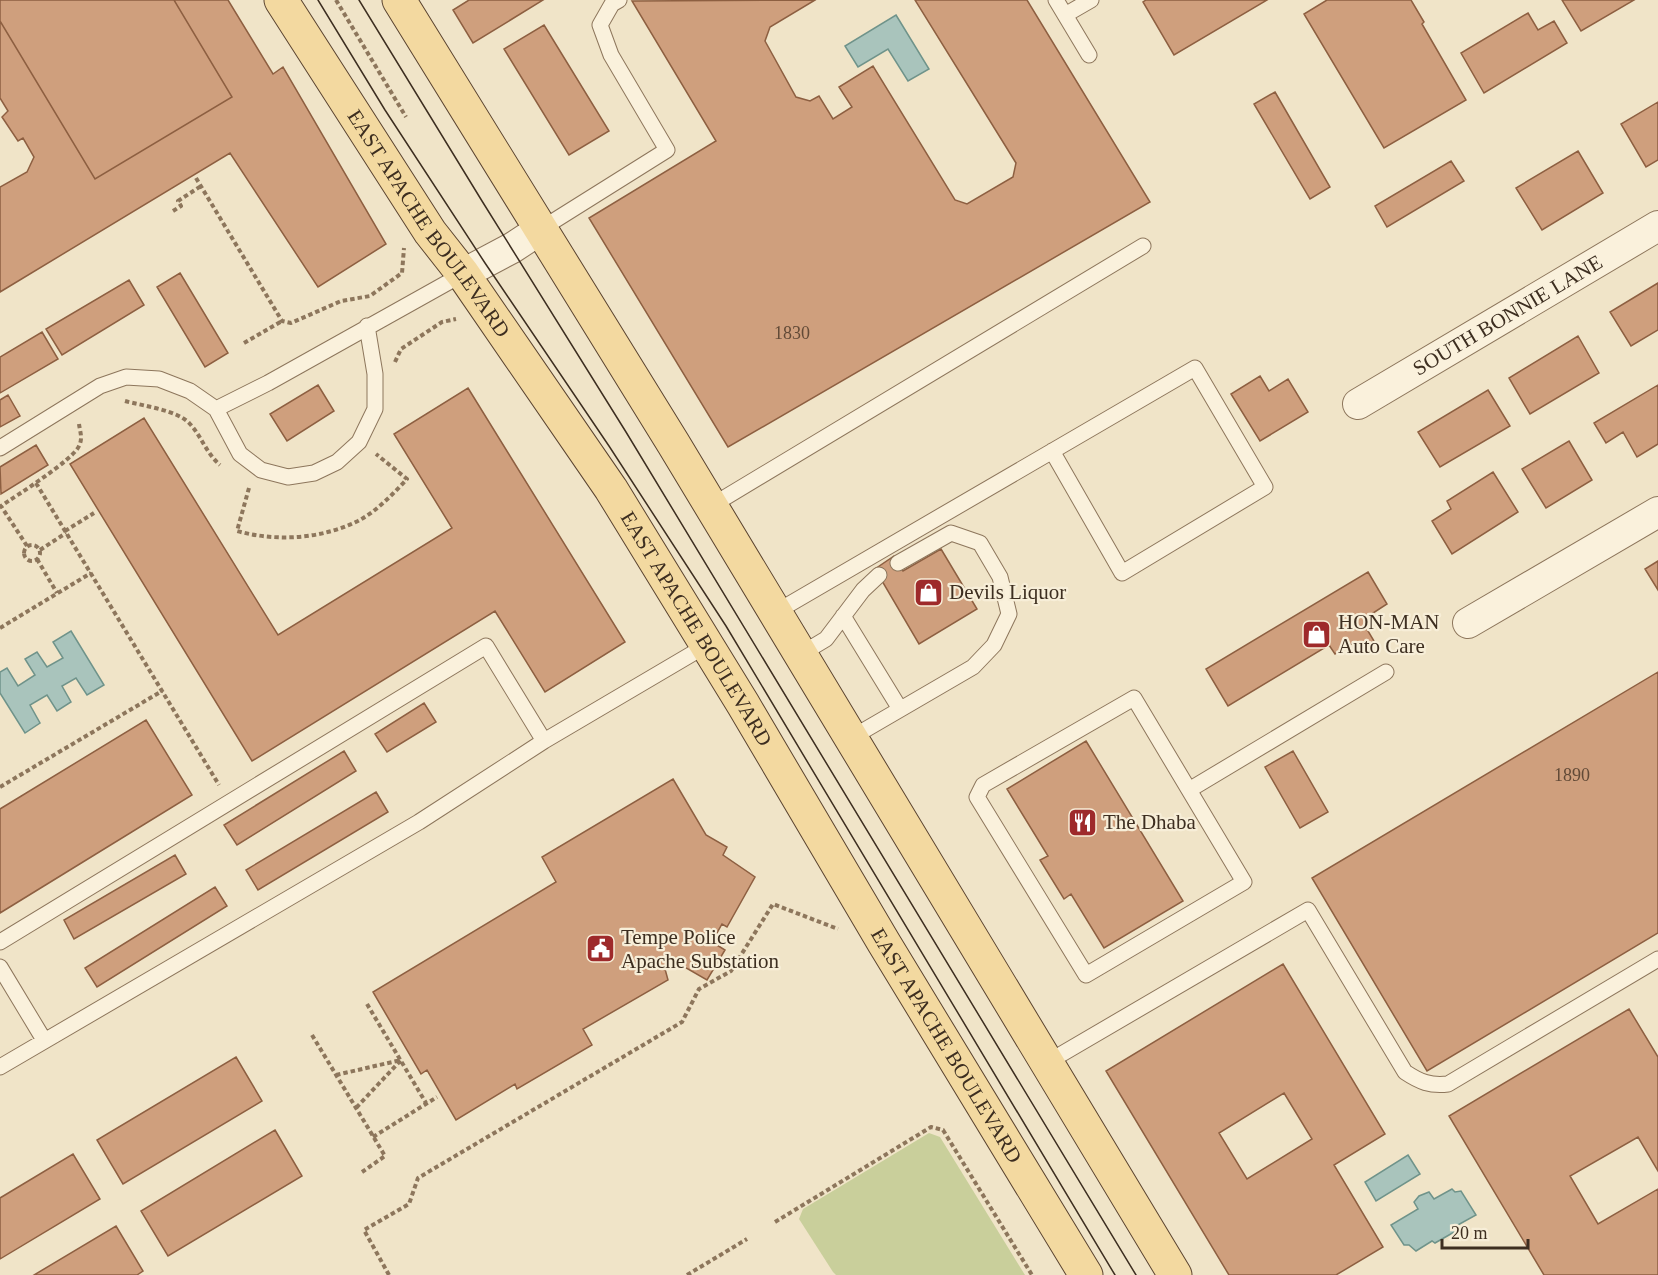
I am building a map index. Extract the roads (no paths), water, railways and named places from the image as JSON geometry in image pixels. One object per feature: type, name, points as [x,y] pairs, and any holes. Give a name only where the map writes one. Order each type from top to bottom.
[{"type":"main road","name":"EAST APACHE BOULEVARD","points":[[281,0],[430,232],[463,274],[605,480],[707,645],[884,944],[1086,1275]]},
{"type":"main road","points":[[399,0],[776,612],[1175,1275]]},
{"type":"street","name":"SOUTH BONNIE LANE","points":[[1358,404],[1658,226]]},
{"type":"street","points":[[463,274],[512,248],[541,229]]},
{"type":"street","points":[[1468,623],[1658,512]]},
{"type":"lane","points":[[541,229],[667,150],[611,55],[600,25],[612,4],[619,0]]},
{"type":"lane","points":[[1056,0],[1089,55]]},
{"type":"lane","points":[[1065,15],[1091,0]]},
{"type":"lane","points":[[711,506],[1143,246]]},
{"type":"lane","points":[[216,409],[268,383],[463,274]]},
{"type":"lane","points":[[0,448],[100,386],[126,377],[159,379],[190,391],[216,409],[240,454],[261,470],[288,477],[314,473],[337,462],[359,442],[375,409],[375,374],[367,326]]},
{"type":"lane","points":[[776,612],[1052,451],[1195,368],[1265,487],[1122,573],[1052,451]]},
{"type":"lane","points":[[851,738],[973,667],[994,645],[1009,614],[1000,577],[980,543],[951,533],[898,563]]},
{"type":"lane","points":[[801,654],[826,639],[863,590],[879,575]]},
{"type":"lane","points":[[843,616],[900,709]]},
{"type":"lane","points":[[0,1067],[419,822],[544,741],[707,645]]},
{"type":"lane","points":[[0,942],[486,646],[544,741]]},
{"type":"lane","points":[[1189,790],[1386,672]]},
{"type":"lane","points":[[1134,698],[1189,790],[1244,882],[1086,975],[977,797],[983,786],[1134,698]]},
{"type":"lane","points":[[1048,1062],[1308,910],[1405,1072],[1420,1082],[1435,1086],[1448,1084],[1658,959]]},
{"type":"lane","points":[[0,967],[44,1040]]},
{"type":"water","points":[[896,15],[929,69],[908,81],[888,49],[858,67],[845,46]]},
{"type":"water","points":[[71,631],[104,685],[87,695],[76,678],[62,686],[71,702],[57,711],[47,695],[30,705],[40,723],[25,733],[0,693],[0,672],[7,668],[18,686],[35,675],[25,659],[37,652],[47,667],[63,658],[53,642]]},
{"type":"water","points":[[1408,1155],[1420,1174],[1376,1201],[1365,1182]]},
{"type":"water","points":[[1452,1189],[1455,1192],[1461,1191],[1476,1215],[1456,1226],[1456,1231],[1416,1251],[1409,1245],[1404,1245],[1391,1225],[1418,1209],[1414,1202],[1419,1196],[1429,1192],[1434,1199]]},
{"type":"tram line","points":[[318,0],[385,110],[726,626],[1115,1275]]},
{"type":"tram line","points":[[359,0],[626,432],[1136,1275]]},
{"type":"place","name":"Devils Liquor","points":[[928,592]]},
{"type":"place","name":"HON-MAN Auto Care","points":[[1317,634]]},
{"type":"place","name":"The Dhaba","points":[[1082,822]]},
{"type":"place","name":"Tempe Police Apache Substation","points":[[600,949]]}]
